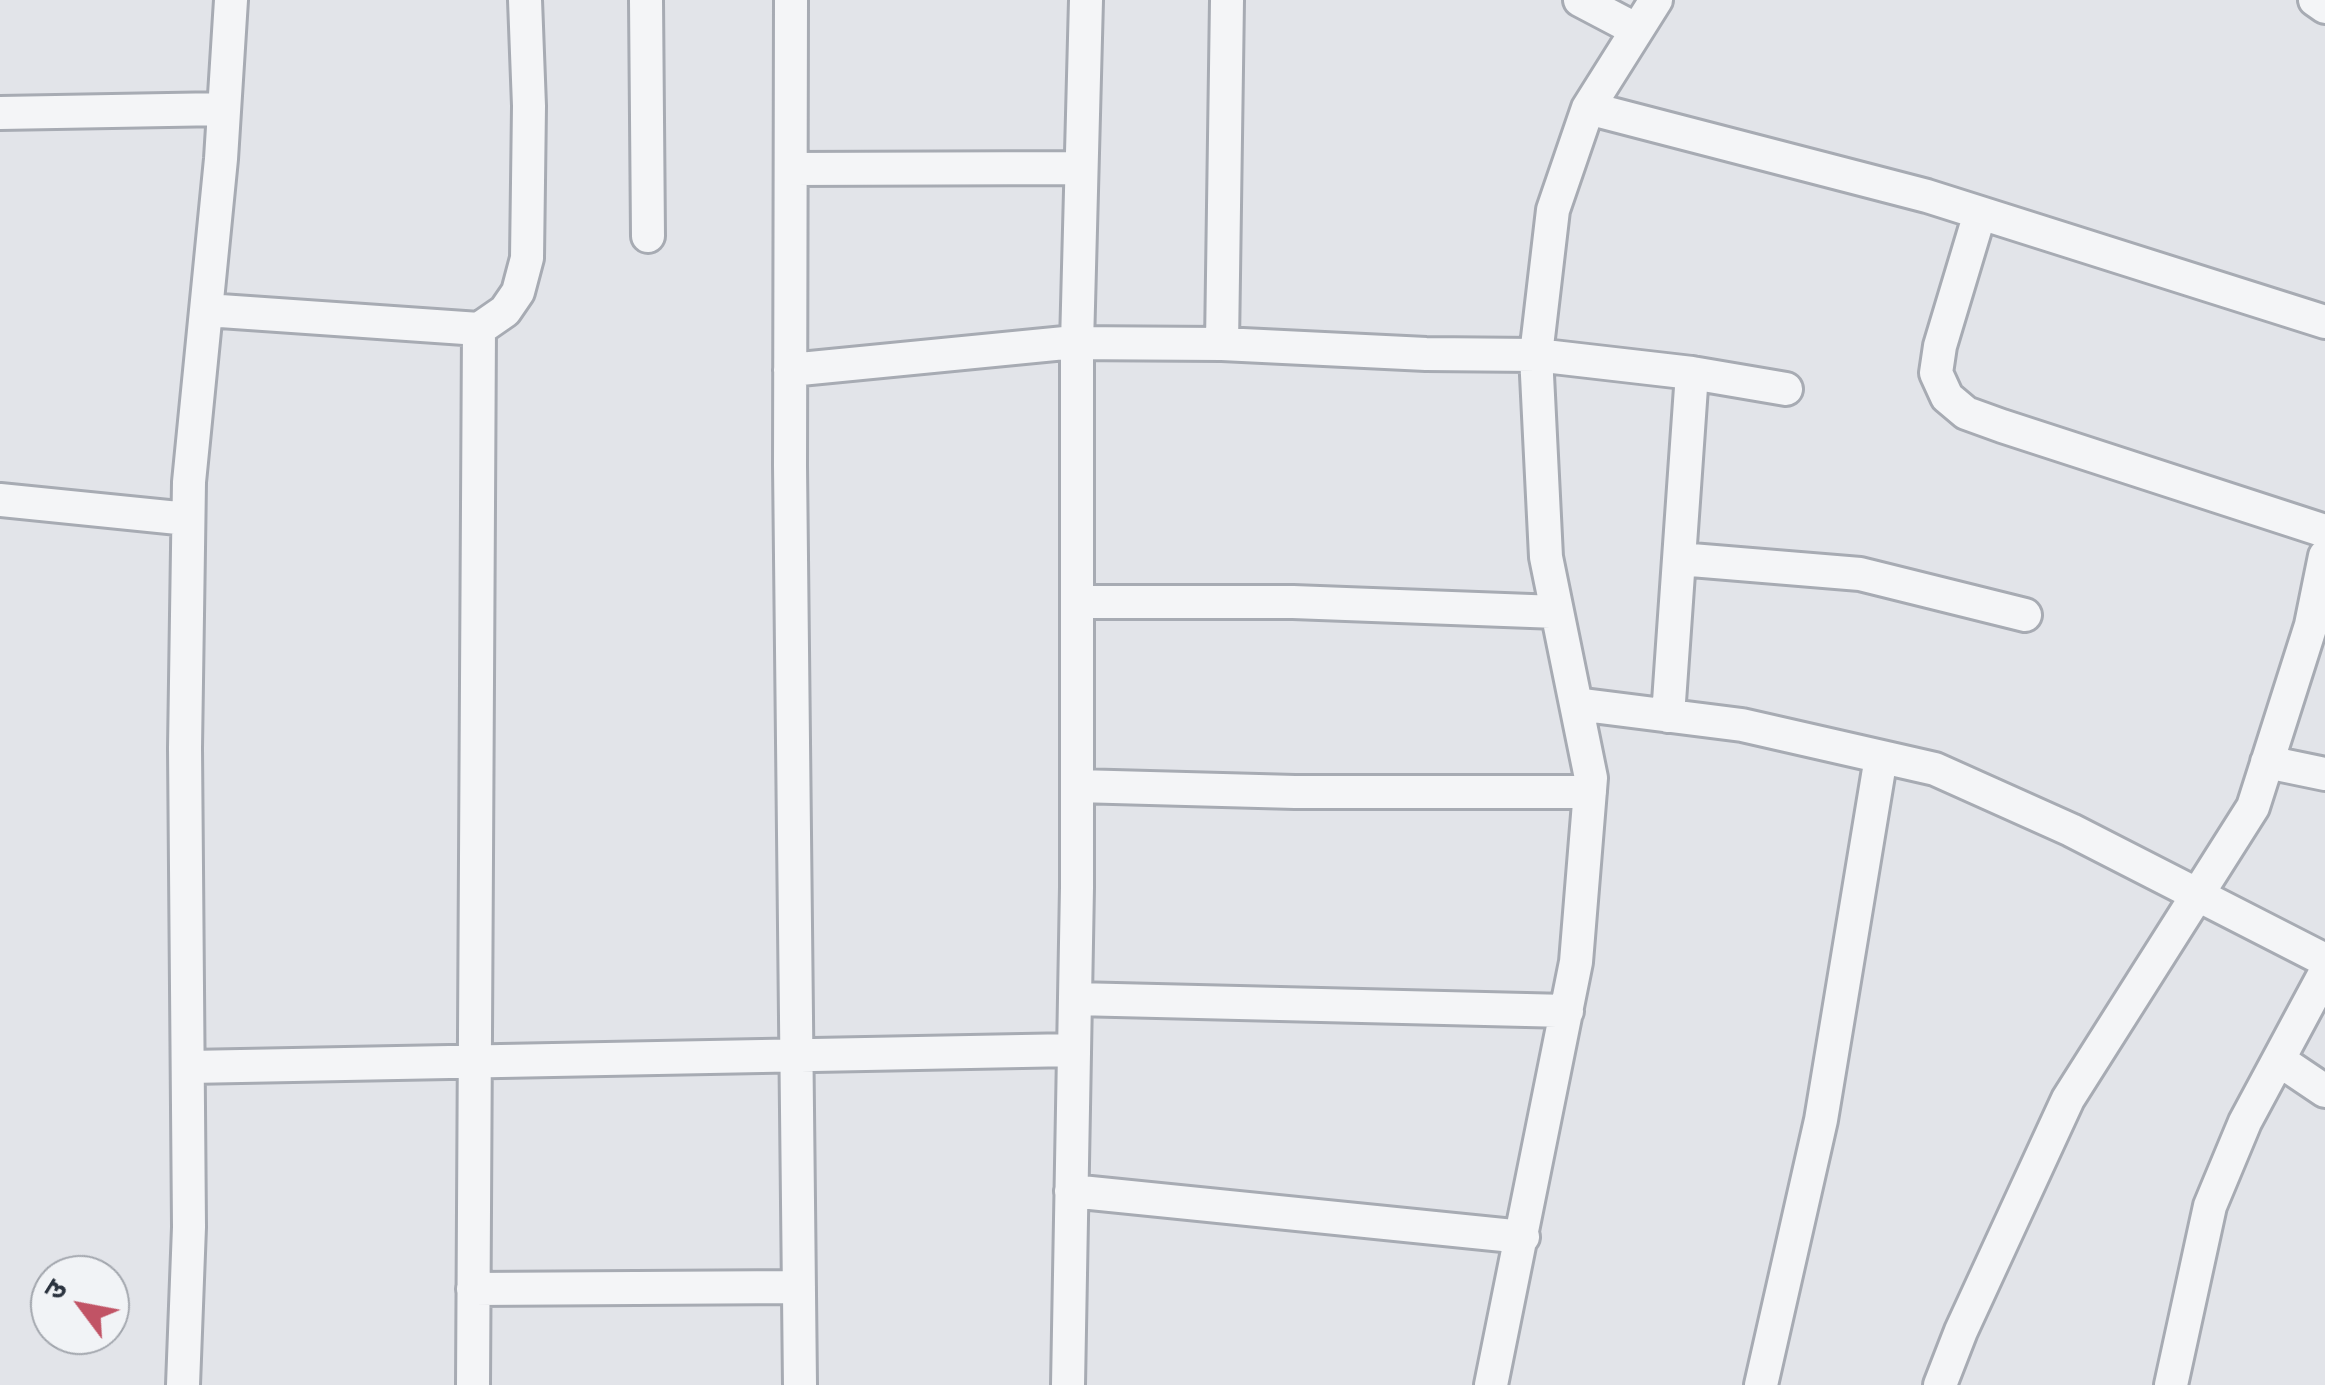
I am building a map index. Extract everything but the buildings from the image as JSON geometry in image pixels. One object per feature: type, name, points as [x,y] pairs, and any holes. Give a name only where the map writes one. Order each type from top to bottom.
[{"type":"street","points":[[182,1385],[189,1227],[185,748],[188,482],[231,0]]},
{"type":"street","points":[[206,310],[479,329],[505,311],[518,292],[527,258],[529,106],[525,0]]},
{"type":"street","points":[[646,0],[648,236]]},
{"type":"street","points":[[792,0],[790,370],[800,1385]]},
{"type":"street","points":[[1068,1385],[1077,786],[1077,344],[1086,0]]},
{"type":"street","points":[[1222,344],[1227,0]]},
{"type":"street","points":[[1580,0],[1636,30]]},
{"type":"street","points":[[1491,1385],[1576,962],[1591,778],[1546,558],[1536,355],[1553,210],[1588,108],[1656,0]]},
{"type":"street","points":[[2315,0],[2325,8]]},
{"type":"street","points":[[1588,108],[1980,213],[2325,322]]},
{"type":"street","points":[[0,113],[224,109]]},
{"type":"street","points":[[791,169],[1081,168]]},
{"type":"street","points":[[1980,213],[1938,360],[1936,373],[1947,397],[1966,412],[2002,426],[2325,531]]},
{"type":"street","points":[[473,1385],[479,329]]},
{"type":"street","points":[[790,370],[1077,344],[1222,344],[1536,355],[1692,372],[1786,389]]},
{"type":"street","points":[[1668,716],[1692,372]]},
{"type":"street","points":[[0,500],[188,519]]},
{"type":"street","points":[[1940,1385],[2068,1100],[2253,807],[2311,625],[2325,556]]},
{"type":"street","points":[[1679,559],[1860,574],[2025,615]]},
{"type":"street","points":[[1077,602],[1293,602],[1557,612]]},
{"type":"street","points":[[1576,704],[1742,725],[1936,769],[2071,830],[2325,960]]},
{"type":"street","points":[[1761,1385],[1821,1120],[1880,757]]},
{"type":"street","points":[[2267,762],[2325,774]]},
{"type":"street","points":[[1077,786],[1295,792],[1590,792]]},
{"type":"street","points":[[2170,1385],[2210,1206],[2245,1122],[2325,973]]},
{"type":"street","points":[[1075,999],[1567,1011]]},
{"type":"street","points":[[189,1067],[1074,1050]]},
{"type":"street","points":[[2279,1060],[2325,1091]]},
{"type":"street","points":[[1071,1191],[1523,1236]]},
{"type":"street","points":[[473,1289],[799,1287]]}]
